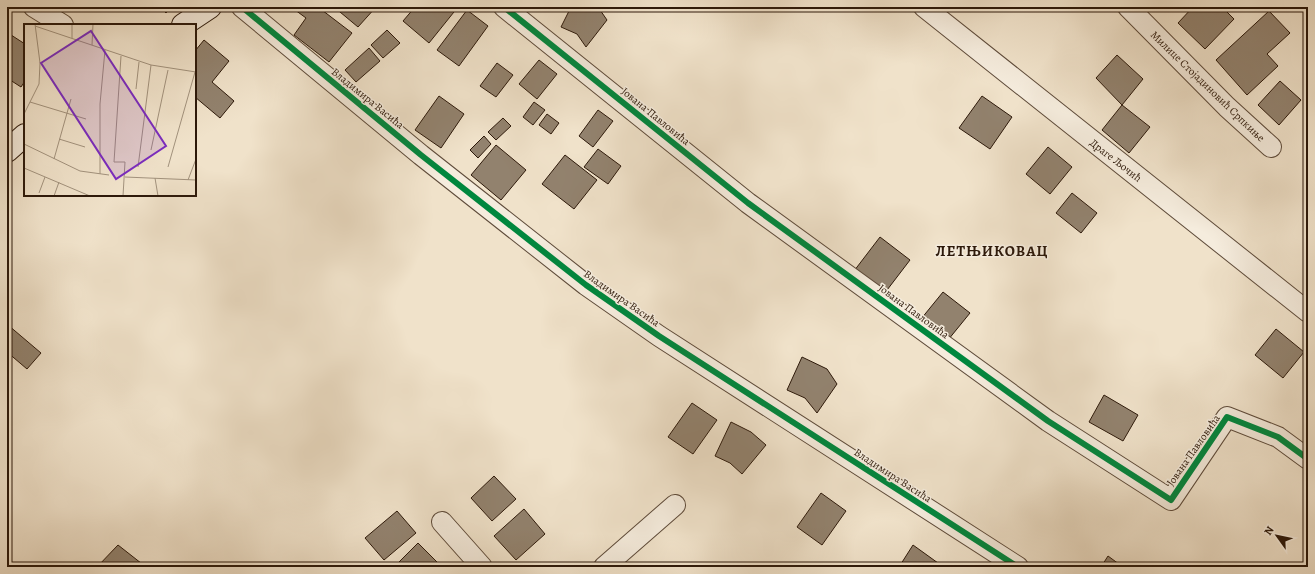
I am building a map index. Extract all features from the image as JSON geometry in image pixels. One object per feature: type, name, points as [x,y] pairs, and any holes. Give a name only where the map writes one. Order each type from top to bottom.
[{"type":"street","points":[[34,7],[61,24]]},
{"type":"street","points":[[184,24],[210,7]]},
{"type":"street","name":"Владимира Васића","points":[[242,7],[421,155],[586,285],[659,336],[1018,567]]},
{"type":"street","name":"Јована Павловића","points":[[504,7],[748,203],[1048,421],[1171,500],[1227,417],[1278,437],[1308,459]]},
{"type":"street","name":"Драге Љочић","points":[[924,7],[1308,312]]},
{"type":"street","name":"Милице Стојадиновић Српкиње","points":[[1128,7],[1227,107],[1271,147]]},
{"type":"street","points":[[7,151],[24,136]]},
{"type":"street","points":[[604,567],[675,505]]},
{"type":"street","points":[[442,522],[482,567]]},
{"type":"building","points":[[160,7],[171,7],[166,13]]},
{"type":"building","points":[[291,7],[318,7],[352,33],[329,62],[294,35],[306,18]]},
{"type":"building","points":[[334,7],[376,7],[358,27]]},
{"type":"building","points":[[415,7],[458,7],[429,43],[403,21]]},
{"type":"building","points":[[571,7],[598,7],[607,20],[586,47],[577,34],[561,27]]},
{"type":"building","points":[[1193,7],[1222,7],[1234,19],[1205,49],[1178,23]]},
{"type":"building","points":[[467,10],[488,26],[459,66],[437,50]]},
{"type":"building","points":[[1269,11],[1290,33],[1267,54],[1278,66],[1247,95],[1216,60]]},
{"type":"building","points":[[387,30],[400,43],[383,58],[371,45]]},
{"type":"building","points":[[8,33],[24,43],[24,82],[21,87],[7,78]]},
{"type":"building","points":[[204,40],[229,61],[212,82],[234,101],[220,118],[196,98],[196,50]]},
{"type":"building","points":[[369,48],[380,61],[356,82],[345,70]]},
{"type":"building","points":[[1117,55],[1143,79],[1122,105],[1096,78]]},
{"type":"building","points":[[539,60],[557,74],[537,99],[519,84]]},
{"type":"building","points":[[497,63],[513,75],[496,97],[480,86]]},
{"type":"building","points":[[1280,81],[1301,100],[1279,125],[1258,105]]},
{"type":"building","points":[[439,96],[464,114],[441,148],[415,130]]},
{"type":"building","points":[[982,96],[1012,117],[990,149],[959,128]]},
{"type":"building","points":[[534,102],[545,110],[533,125],[523,117]]},
{"type":"building","points":[[1122,105],[1150,127],[1129,153],[1102,130]]},
{"type":"building","points":[[598,110],[613,121],[593,147],[579,136]]},
{"type":"building","points":[[547,114],[559,123],[551,134],[539,125]]},
{"type":"building","points":[[503,118],[511,126],[496,140],[488,132]]},
{"type":"building","points":[[484,136],[491,144],[478,158],[470,150]]},
{"type":"building","points":[[496,145],[526,170],[501,200],[471,175]]},
{"type":"building","points":[[1048,147],[1072,167],[1050,194],[1026,174]]},
{"type":"building","points":[[598,149],[621,166],[608,184],[584,167]]},
{"type":"building","points":[[565,155],[597,180],[574,209],[542,184]]},
{"type":"building","points":[[1072,193],[1097,213],[1081,233],[1056,213]]},
{"type":"building","points":[[880,237],[910,260],[884,294],[854,271]]},
{"type":"building","points":[[943,292],[970,313],[948,340],[921,319]]},
{"type":"building","points":[[8,325],[41,353],[27,369],[7,352]]},
{"type":"building","points":[[1276,329],[1304,352],[1283,378],[1255,355]]},
{"type":"building","points":[[802,357],[827,369],[837,384],[817,413],[805,398],[787,390]]},
{"type":"building","points":[[1104,395],[1138,415],[1123,441],[1089,422]]},
{"type":"building","points":[[692,403],[717,420],[693,454],[668,437]]},
{"type":"building","points":[[731,422],[751,432],[766,445],[742,474],[730,463],[715,456]]},
{"type":"building","points":[[494,476],[516,499],[492,521],[471,498]]},
{"type":"building","points":[[821,493],[846,511],[822,545],[797,527]]},
{"type":"building","points":[[524,509],[545,534],[516,560],[494,536]]},
{"type":"building","points":[[397,511],[416,533],[384,560],[365,538]]},
{"type":"building","points":[[418,543],[442,567],[394,567]]},
{"type":"building","points":[[118,545],[146,567],[97,567]]},
{"type":"building","points":[[913,545],[938,563],[935,567],[899,567]]},
{"type":"building","points":[[1108,556],[1123,567],[1101,567]]},
{"type":"cycle path","points":[[242,7],[421,155],[586,285],[659,336],[1018,567]]},
{"type":"cycle path","points":[[504,7],[748,203],[1048,421],[1171,500],[1227,417],[1278,437],[1308,459]]},
{"type":"district","name":"ЛЕТЊИКОВАЦ","points":[[992,251]]}]
